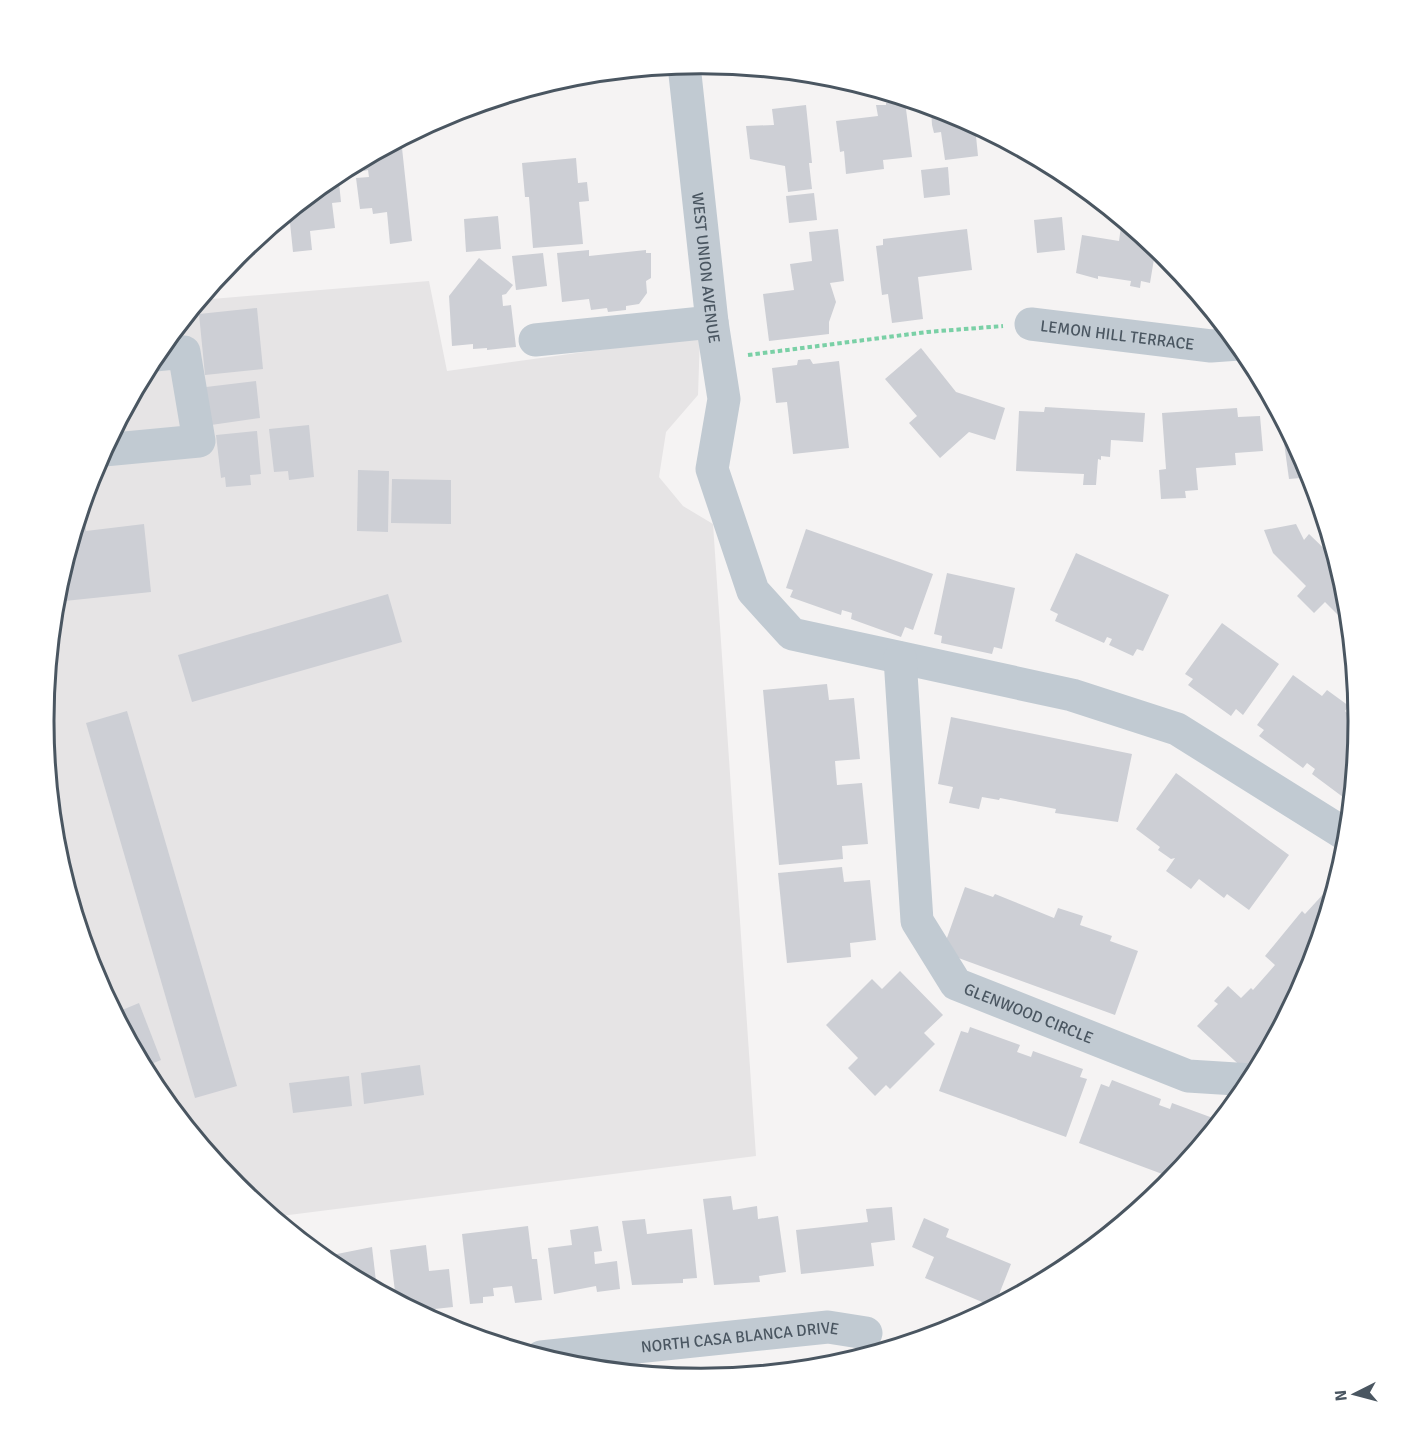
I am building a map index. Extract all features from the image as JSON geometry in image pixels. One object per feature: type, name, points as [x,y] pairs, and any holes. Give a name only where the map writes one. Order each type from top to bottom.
[{"type":"street","name":"WEST UNION AVENUE","points":[[685,74],[712,322],[724,399],[712,469],[753,591],[792,634],[900,658]]},
{"type":"street","points":[[535,340],[712,322]]},
{"type":"street","name":"LEMON HILL TERRACE","points":[[1031,324],[1211,346],[1228,345]]},
{"type":"street","points":[[114,449],[199,441],[184,352],[168,354]]},
{"type":"street","points":[[900,658],[1072,695],[1177,729],[1339,831]]},
{"type":"street","name":"GLENWOOD CIRCLE","points":[[900,658],[917,921],[956,984],[1188,1076],[1241,1079]]},
{"type":"street","name":"NORTH CASA BLANCA DRIVE","points":[[568,1354],[828,1327],[866,1333]]},
{"type":"path","points":[[718,359],[927,332],[1031,324]]},
{"type":"shaded area","points":[[429,281],[447,371],[700,336],[698,395],[666,432],[659,477],[683,506],[713,524],[756,1156],[284,1216],[244,1179],[215,1148],[163,1081],[141,1045],[103,969],[76,889],[66,847],[55,763],[55,679],[66,595],[88,513],[103,473],[141,397],[163,361],[211,299]]},
{"type":"building","points":[[891,102],[906,107],[912,157],[883,160],[884,169],[846,174],[844,151],[840,152],[836,121],[878,116],[876,105]]},
{"type":"building","points":[[806,105],[812,163],[809,163],[812,189],[788,192],[785,166],[750,159],[746,126],[774,125],[772,109]]},
{"type":"building","points":[[931,116],[978,136],[976,136],[978,156],[945,160],[941,132],[934,133]]},
{"type":"building","points":[[402,148],[412,241],[390,244],[387,212],[373,214],[372,208],[360,209],[356,178],[369,177],[368,170],[364,169]]},
{"type":"building","points":[[576,158],[578,183],[587,182],[589,201],[579,202],[583,244],[533,248],[529,197],[525,197],[522,163]]},
{"type":"building","points":[[948,167],[950,195],[924,198],[921,170]]},
{"type":"building","points":[[339,185],[341,202],[332,203],[335,228],[310,231],[312,250],[293,252],[290,221]]},
{"type":"building","points":[[814,193],[817,220],[789,223],[786,196]]},
{"type":"building","points":[[498,216],[501,249],[466,252],[464,219]]},
{"type":"building","points":[[1062,217],[1065,250],[1037,253],[1034,220]]},
{"type":"building","points":[[1121,228],[1154,258],[1150,283],[1141,281],[1140,288],[1130,286],[1131,281],[1098,276],[1098,279],[1076,273],[1082,235],[1119,241]]},
{"type":"building","points":[[838,229],[844,281],[830,283],[836,302],[829,322],[829,334],[769,341],[763,294],[794,290],[790,264],[812,261],[809,232]]},
{"type":"building","points":[[967,229],[972,270],[918,277],[923,319],[892,323],[888,294],[882,295],[876,246],[883,245],[883,239]]},
{"type":"building","points":[[589,250],[589,256],[646,250],[646,253],[651,253],[651,278],[646,281],[647,293],[639,304],[626,306],[626,310],[608,312],[607,308],[591,310],[589,299],[562,302],[557,253]]},
{"type":"building","points":[[543,253],[547,286],[516,290],[512,256]]},
{"type":"building","points":[[479,258],[513,285],[506,294],[502,295],[503,306],[511,305],[516,347],[487,350],[487,348],[473,349],[473,344],[452,346],[449,296]]},
{"type":"building","points":[[257,308],[263,369],[205,375],[199,314]]},
{"type":"building","points":[[921,348],[956,392],[1005,408],[995,440],[969,432],[940,458],[909,423],[917,416],[885,379]]},
{"type":"building","points":[[810,359],[813,364],[839,361],[849,448],[793,454],[787,402],[776,403],[772,368],[797,365],[798,360]]},
{"type":"building","points":[[256,381],[260,418],[211,425],[206,387]]},
{"type":"building","points":[[1045,407],[1145,413],[1143,442],[1111,440],[1110,457],[1101,456],[1101,460],[1098,459],[1096,485],[1083,485],[1084,474],[1016,471],[1019,411],[1044,412]]},
{"type":"building","points":[[1237,408],[1238,417],[1260,416],[1263,451],[1235,453],[1236,465],[1196,468],[1198,490],[1185,491],[1186,498],[1161,499],[1159,470],[1166,469],[1162,413]]},
{"type":"building","points":[[309,425],[314,477],[289,480],[288,471],[274,472],[269,429]]},
{"type":"building","points":[[257,431],[261,474],[250,475],[251,485],[226,487],[225,477],[221,478],[216,435]]},
{"type":"building","points":[[1283,438],[1302,478],[1289,479]]},
{"type":"building","points":[[358,470],[389,471],[388,532],[357,531]]},
{"type":"building","points":[[392,479],[451,480],[451,524],[391,523]]},
{"type":"building","points":[[85,523],[86,531],[144,524],[151,592],[65,601]]},
{"type":"building","points":[[1296,524],[1304,540],[1309,534],[1326,551],[1340,617],[1325,602],[1314,613],[1297,596],[1306,586],[1273,553],[1264,530]]},
{"type":"building","points":[[806,529],[933,574],[913,630],[905,627],[901,637],[851,619],[852,613],[842,610],[841,615],[790,597],[793,590],[786,588]]},
{"type":"building","points":[[1076,553],[1169,595],[1143,651],[1137,649],[1133,656],[1109,645],[1112,639],[1107,637],[1104,643],[1055,621],[1058,614],[1050,610]]},
{"type":"building","points":[[947,573],[1015,588],[1002,649],[994,647],[992,654],[941,643],[942,636],[934,634]]},
{"type":"building","points":[[388,594],[402,642],[192,702],[178,655]]},
{"type":"building","points":[[1222,623],[1279,664],[1243,715],[1236,709],[1231,716],[1188,685],[1193,679],[1185,674]]},
{"type":"building","points":[[1293,675],[1322,696],[1327,690],[1349,706],[1345,711],[1349,713],[1349,721],[1344,798],[1312,774],[1315,769],[1307,763],[1303,768],[1259,736],[1264,730],[1257,725]]},
{"type":"building","points":[[827,684],[829,700],[854,698],[860,759],[835,761],[837,785],[862,783],[868,844],[842,846],[843,859],[779,865],[763,690]]},
{"type":"building","points":[[127,711],[237,1086],[195,1098],[86,723]]},
{"type":"building","points":[[951,717],[1132,754],[1118,822],[1055,813],[1056,809],[1000,798],[999,800],[982,797],[979,809],[949,803],[953,787],[938,784]]},
{"type":"building","points":[[1176,773],[1289,855],[1249,910],[1227,894],[1224,898],[1199,879],[1191,889],[1166,871],[1175,858],[1171,859],[1158,850],[1160,847],[1136,829]]},
{"type":"building","points":[[842,867],[844,882],[870,880],[876,940],[850,943],[851,957],[787,963],[778,873]]},
{"type":"building","points":[[965,887],[993,897],[995,894],[1054,918],[1058,908],[1083,916],[1080,925],[1112,936],[1110,941],[1138,951],[1115,1015],[942,952]]},
{"type":"building","points":[[1326,891],[1300,969],[1262,1045],[1246,1071],[1197,1026],[1218,1004],[1214,1001],[1228,986],[1241,998],[1251,988],[1253,990],[1275,965],[1265,956],[1302,911],[1305,914]]},
{"type":"building","points":[[900,971],[943,1015],[924,1033],[935,1044],[890,1089],[886,1085],[875,1096],[848,1068],[858,1058],[826,1025],[872,979],[882,989]]},
{"type":"building","points":[[139,1003],[161,1060],[152,1064],[123,1010]]},
{"type":"building","points":[[970,1027],[1020,1045],[1017,1052],[1031,1057],[1033,1051],[1083,1069],[1080,1077],[1087,1079],[1066,1137],[939,1091],[961,1031],[968,1033]]},
{"type":"building","points":[[420,1065],[424,1095],[364,1104],[361,1073]]},
{"type":"building","points":[[349,1076],[352,1106],[293,1113],[289,1083]]},
{"type":"building","points":[[1112,1080],[1161,1099],[1159,1105],[1170,1109],[1172,1103],[1213,1118],[1163,1174],[1079,1143],[1101,1084],[1109,1087]]},
{"type":"building","points":[[731,1196],[733,1210],[757,1206],[758,1219],[778,1216],[786,1272],[759,1276],[760,1282],[714,1285],[703,1199]]},
{"type":"building","points":[[892,1207],[895,1240],[871,1243],[874,1266],[801,1274],[796,1230],[868,1222],[866,1209]]},
{"type":"building","points":[[924,1218],[949,1229],[946,1237],[1011,1264],[998,1297],[985,1303],[925,1278],[934,1257],[912,1247]]},
{"type":"building","points":[[645,1219],[647,1234],[692,1229],[697,1278],[683,1279],[683,1283],[632,1285],[622,1221]]},
{"type":"building","points":[[528,1226],[532,1259],[537,1259],[542,1300],[515,1303],[512,1286],[493,1288],[494,1296],[483,1297],[483,1303],[470,1304],[462,1234]]},
{"type":"building","points":[[598,1226],[602,1251],[594,1252],[595,1264],[617,1261],[620,1289],[597,1292],[596,1286],[554,1294],[548,1248],[572,1245],[570,1230]]},
{"type":"building","points":[[426,1245],[429,1271],[449,1269],[453,1307],[432,1309],[395,1291],[390,1250]]},
{"type":"building","points":[[372,1247],[376,1281],[342,1259],[335,1254]]}]
